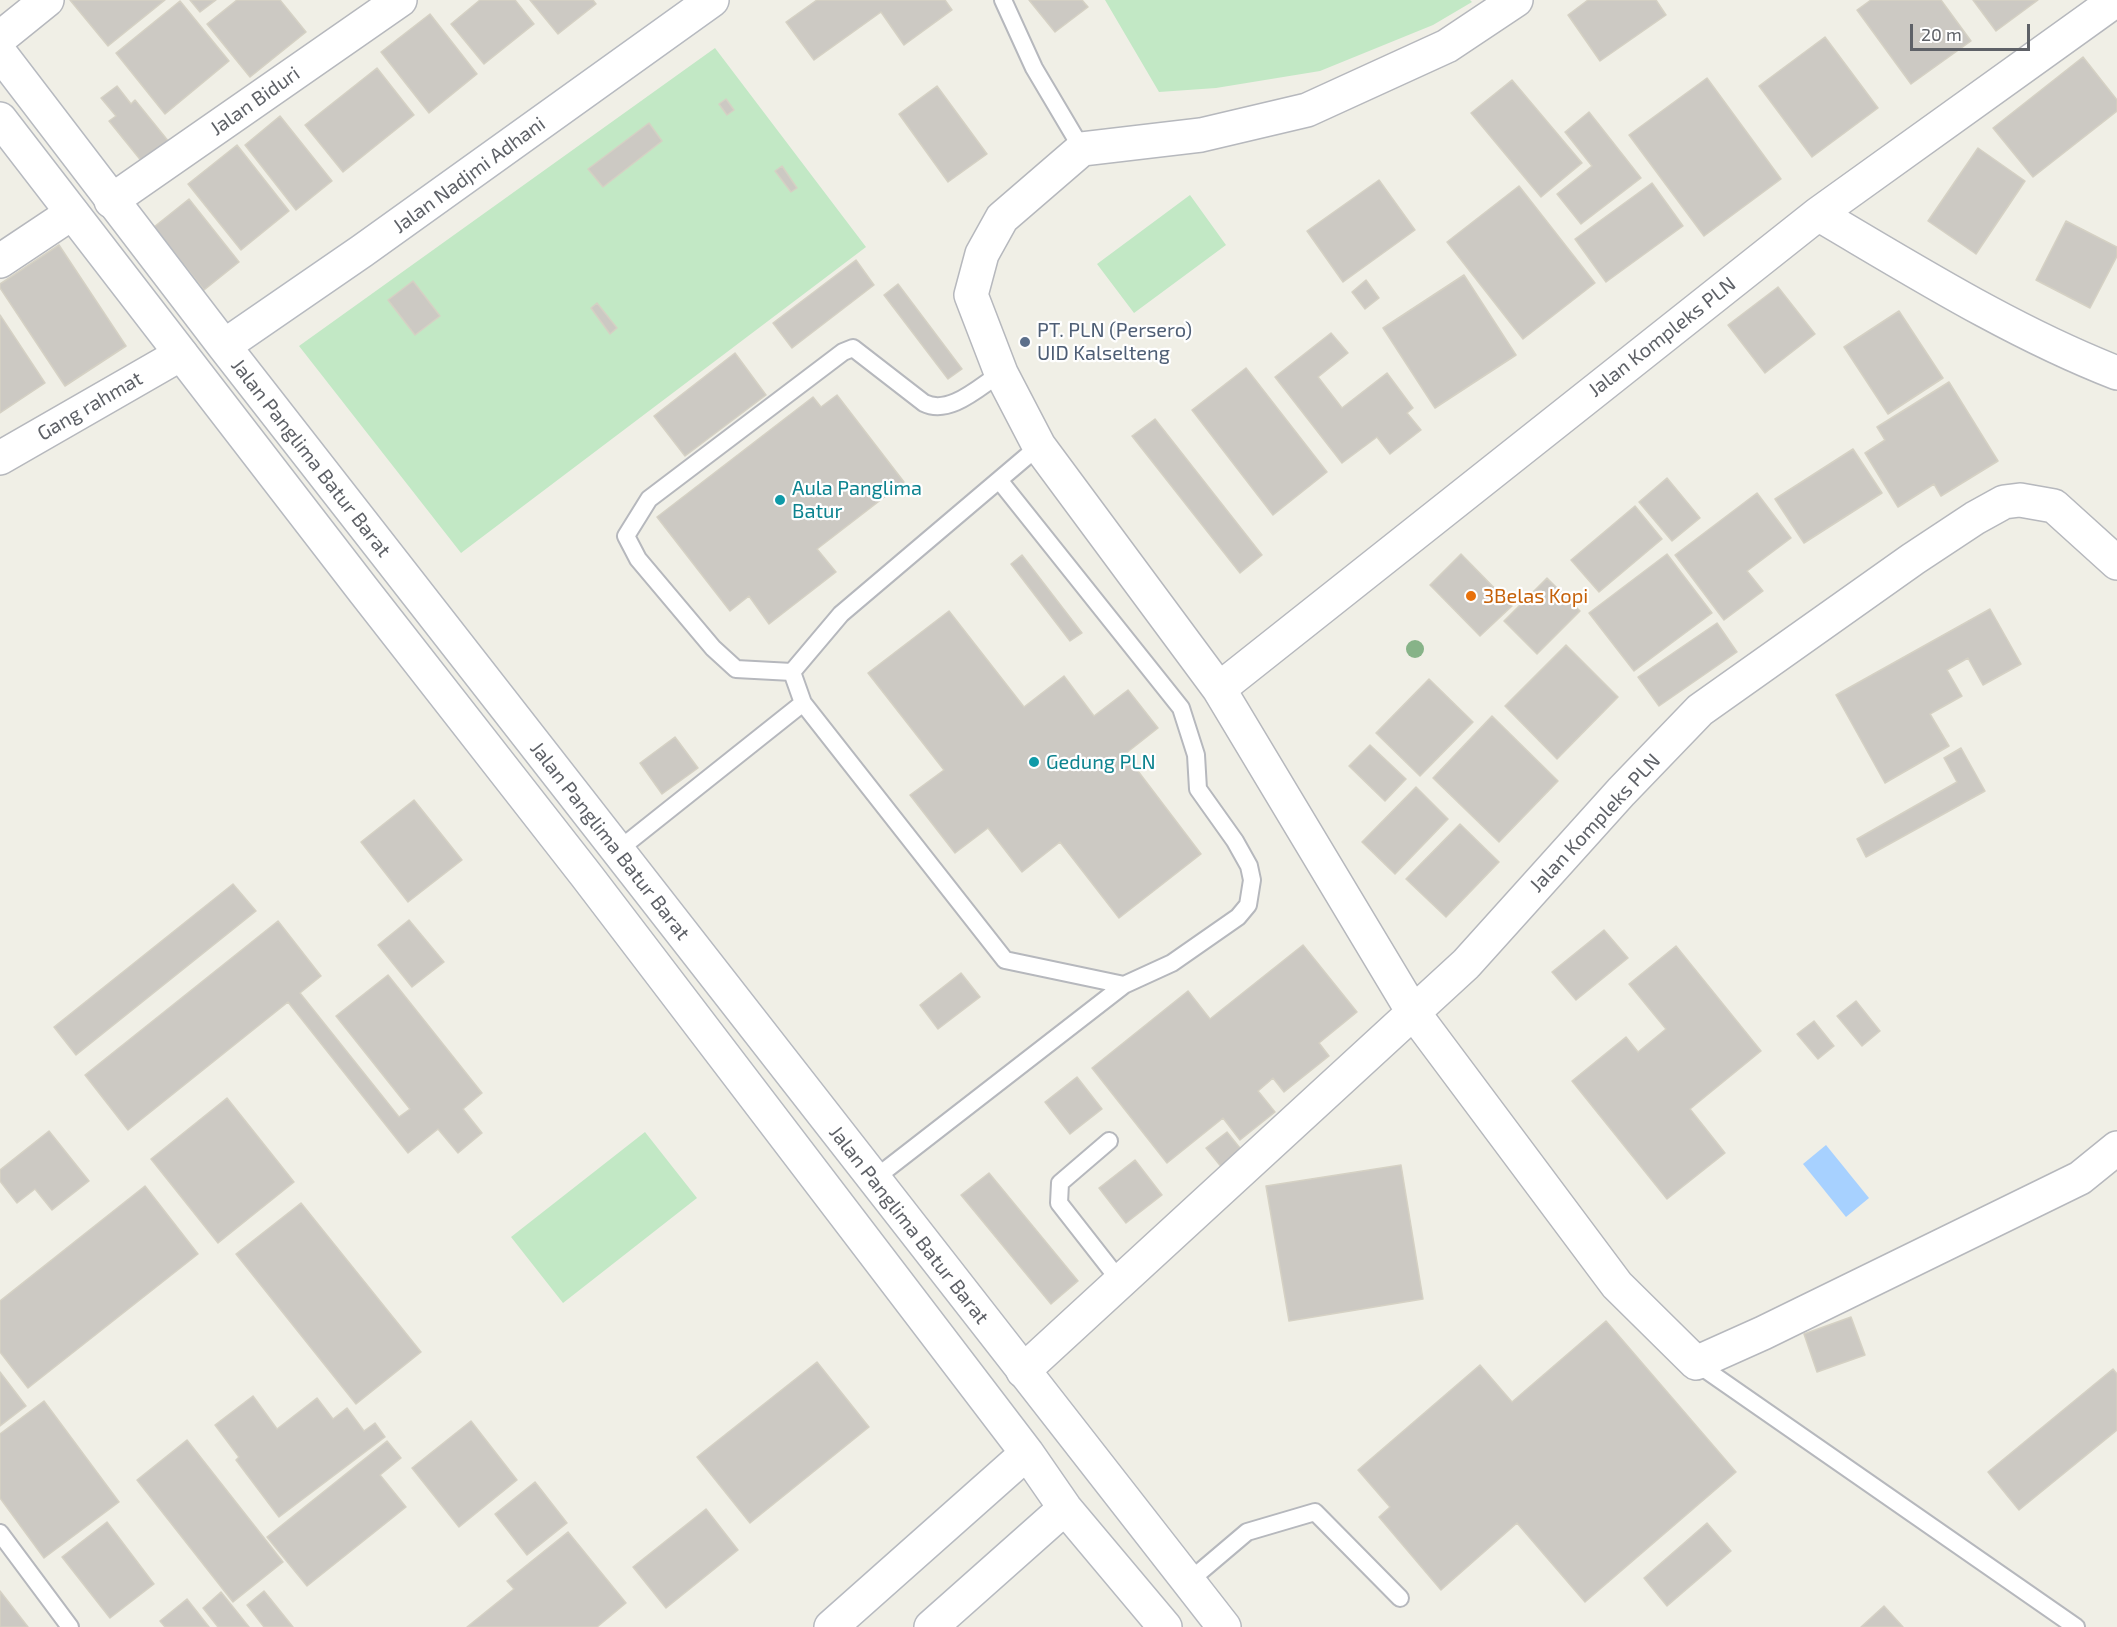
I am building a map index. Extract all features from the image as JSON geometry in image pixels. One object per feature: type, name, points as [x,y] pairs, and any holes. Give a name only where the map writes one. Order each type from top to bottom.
[{"type":"street","points":[[0,38],[47,0]]},
{"type":"street","name":"Jalan Biduri","points":[[111,201],[399,0]]},
{"type":"street","name":"Jalan Nadjmi Adhani","points":[[224,346],[372,244],[712,0]]},
{"type":"street","points":[[1516,0],[1447,46],[1307,110],[1201,135],[1082,149],[1002,218],[982,254],[971,296],[1001,372],[1039,446],[1219,689],[1413,1012],[1617,1285],[1696,1363],[1774,1328],[2080,1178],[2117,1148]]},
{"type":"street","name":"Jalan Kompleks PLN","points":[[1219,689],[1818,213],[2116,0]]},
{"type":"street","name":"Jalan Panglima Batur Barat","points":[[0,52],[111,201],[1224,1627]]},
{"type":"street","name":"Jalan Panglima Batur Barat","points":[[0,119],[586,875],[1027,1453],[1065,1508],[1166,1627]]},
{"type":"street","points":[[0,261],[72,213]]},
{"type":"street","points":[[1818,213],[1956,295],[2064,352],[2117,373]]},
{"type":"street","name":"Gang rahmat","points":[[0,458],[181,354]]},
{"type":"street","name":"Jalan Kompleks PLN","points":[[1023,1371],[1466,964],[1621,792],[1700,711],[1975,518],[2004,502],[2020,500],[2054,506],[2117,563]]},
{"type":"street","points":[[364,591],[397,568]]},
{"type":"street","points":[[586,875],[617,851]]},
{"type":"street","points":[[831,1627],[1027,1453]]},
{"type":"street","points":[[932,1627],[1065,1508]]},
{"type":"lane","points":[[1003,0],[1034,68],[1082,149]]},
{"type":"lane","points":[[792,672],[736,669],[713,648],[638,559],[626,536],[649,499],[843,352],[853,348],[865,355],[924,403],[934,408],[949,406],[1001,372]]},
{"type":"lane","points":[[792,672],[841,614],[1039,446]]},
{"type":"lane","points":[[874,1179],[1125,985],[1172,963],[1238,917],[1248,905],[1252,879],[1250,866],[1235,840],[1198,789],[1196,754],[1181,708],[999,480]]},
{"type":"lane","points":[[792,672],[803,703],[1005,960],[1125,985]]},
{"type":"lane","points":[[617,851],[803,703]]},
{"type":"lane","points":[[1109,1141],[1060,1183],[1059,1203],[1120,1281]]},
{"type":"lane","points":[[1696,1363],[2076,1627]]},
{"type":"lane","points":[[1188,1581],[1247,1532],[1315,1512],[1400,1598]]},
{"type":"lane","points":[[0,1533],[70,1627]]},
{"type":"green space","points":[[1105,0],[1470,0],[1472,2],[1433,25],[1320,71],[1216,88],[1159,92]]},
{"type":"green space","points":[[715,48],[866,247],[461,553],[299,346]]},
{"type":"green space","points":[[1190,195],[1226,245],[1134,313],[1097,264]]},
{"type":"green space","points":[[645,1132],[697,1198],[563,1303],[511,1237]]},
{"type":"water","points":[[1826,1145],[1869,1198],[1846,1217],[1803,1164]]},
{"type":"building","points":[[70,0],[165,0],[108,46]]},
{"type":"building","points":[[190,0],[216,0],[200,12]]},
{"type":"building","points":[[237,0],[280,0],[306,32],[250,77],[207,24]]},
{"type":"building","points":[[480,0],[515,0],[534,24],[484,64],[451,24]]},
{"type":"building","points":[[530,0],[593,0],[596,4],[558,34]]},
{"type":"building","points":[[817,0],[945,0],[952,10],[904,45],[881,12],[814,60],[786,22]]},
{"type":"building","points":[[1029,0],[1082,0],[1088,7],[1055,32]]},
{"type":"building","points":[[1588,0],[1656,0],[1666,15],[1600,61],[1568,15]]},
{"type":"building","points":[[1871,0],[1941,0],[1971,41],[1911,84],[1857,10]]},
{"type":"building","points":[[1973,0],[2038,0],[1996,31]]},
{"type":"building","points":[[180,1],[229,61],[165,114],[116,53]]},
{"type":"building","points":[[430,14],[477,74],[429,113],[381,52]]},
{"type":"building","points":[[1825,37],[1878,108],[1812,157],[1759,86]]},
{"type":"building","points":[[2083,57],[2117,100],[2117,111],[2033,177],[1993,128]]},
{"type":"building","points":[[377,68],[414,115],[343,172],[305,125]]},
{"type":"building","points":[[1707,78],[1781,179],[1704,236],[1629,135]]},
{"type":"building","points":[[1512,80],[1582,163],[1541,197],[1471,113]]},
{"type":"building","points":[[117,86],[131,104],[135,100],[169,142],[143,163],[109,121],[116,116],[101,98]]},
{"type":"building","points":[[937,86],[987,154],[948,182],[899,114]]},
{"type":"building","points":[[726,99],[734,110],[727,115],[719,104]]},
{"type":"building","points":[[1589,112],[1641,178],[1581,224],[1557,194],[1592,166],[1565,132]]},
{"type":"building","points":[[280,116],[332,181],[296,210],[245,145]]},
{"type":"building","points":[[649,123],[662,141],[603,187],[588,169]]},
{"type":"building","points":[[237,145],[289,211],[241,250],[188,184]]},
{"type":"building","points":[[1978,148],[2025,181],[1976,254],[1928,221]]},
{"type":"building","points":[[782,166],[797,188],[791,192],[775,171]]},
{"type":"building","points":[[1379,180],[1415,230],[1343,282],[1307,231]]},
{"type":"building","points":[[1652,183],[1683,226],[1606,282],[1575,239]]},
{"type":"building","points":[[1519,186],[1595,283],[1523,339],[1447,242]]},
{"type":"building","points":[[189,199],[239,262],[204,290],[154,227]]},
{"type":"building","points":[[2066,221],[2117,247],[2117,256],[2090,308],[2036,280]]},
{"type":"building","points":[[59,245],[126,346],[65,386],[0,288],[0,284]]},
{"type":"building","points":[[856,260],[874,285],[792,348],[773,323]]},
{"type":"building","points":[[1464,275],[1516,355],[1435,408],[1383,328]]},
{"type":"building","points":[[1366,280],[1379,298],[1365,309],[1352,292]]},
{"type":"building","points":[[413,281],[440,316],[415,335],[388,300]]},
{"type":"building","points":[[898,284],[962,369],[948,379],[884,295]]},
{"type":"building","points":[[1778,287],[1815,334],[1765,373],[1728,325]]},
{"type":"building","points":[[597,303],[617,328],[610,334],[591,308]]},
{"type":"building","points":[[1899,311],[1943,378],[1888,414],[1844,347]]},
{"type":"building","points":[[0,315],[45,383],[0,413]]},
{"type":"building","points":[[1331,333],[1348,353],[1318,377],[1342,408],[1387,373],[1413,408],[1407,413],[1421,430],[1390,454],[1377,437],[1342,463],[1275,377]]},
{"type":"building","points":[[735,353],[766,395],[685,456],[654,416]]},
{"type":"building","points":[[1246,368],[1327,472],[1273,515],[1192,410]]},
{"type":"building","points":[[1949,382],[1998,461],[1941,496],[1934,484],[1898,507],[1865,453],[1885,440],[1877,427]]},
{"type":"building","name":"Aula Panglima Batur","points":[[837,395],[904,482],[817,549],[836,572],[769,624],[749,596],[730,611],[657,517],[813,397],[821,407]]},
{"type":"building","points":[[1155,419],[1262,555],[1240,573],[1132,436]]},
{"type":"building","points":[[1853,449],[1882,493],[1804,543],[1775,499]]},
{"type":"building","points":[[1667,478],[1700,518],[1672,541],[1639,502]]},
{"type":"building","points":[[1757,493],[1791,538],[1747,571],[1763,591],[1724,620],[1675,555]]},
{"type":"building","points":[[1635,506],[1662,539],[1599,592],[1571,560]]},
{"type":"building","name":"3Belas Kopi","points":[[1461,554],[1512,606],[1480,636],[1430,585]]},
{"type":"building","points":[[1667,554],[1712,613],[1634,671],[1589,613]]},
{"type":"building","points":[[1022,555],[1082,633],[1070,641],[1011,564]]},
{"type":"building","points":[[1547,578],[1580,611],[1537,654],[1504,621]]},
{"type":"building","points":[[1990,609],[2021,664],[1983,685],[1968,658],[1947,670],[1962,696],[1930,714],[1949,746],[1885,783],[1836,695]]},
{"type":"building","name":"Gedung PLN","points":[[949,611],[1024,707],[1064,676],[1094,716],[1128,690],[1158,728],[1125,754],[1201,854],[1119,918],[1060,842],[1022,872],[988,828],[955,853],[910,795],[944,770],[868,673]]},
{"type":"building","points":[[1717,623],[1737,652],[1659,706],[1638,677]]},
{"type":"building","points":[[1566,645],[1618,697],[1557,759],[1505,706]]},
{"type":"building","points":[[1429,679],[1473,722],[1420,776],[1376,733]]},
{"type":"building","points":[[1492,716],[1558,781],[1499,842],[1433,778]]},
{"type":"building","points":[[675,737],[698,768],[662,794],[640,763]]},
{"type":"building","points":[[1370,745],[1406,779],[1385,801],[1349,766]]},
{"type":"building","points":[[1961,748],[1985,791],[1866,857],[1857,839],[1957,782],[1944,758]]},
{"type":"building","points":[[1416,787],[1448,819],[1395,874],[1362,842]]},
{"type":"building","points":[[414,800],[462,860],[408,902],[361,842]]},
{"type":"building","points":[[1460,824],[1499,862],[1446,917],[1406,879]]},
{"type":"building","points":[[233,884],[256,911],[76,1055],[54,1027]]},
{"type":"building","points":[[409,920],[444,962],[412,987],[378,945]]},
{"type":"building","points":[[278,921],[321,976],[300,993],[399,1117],[410,1109],[336,1016],[388,975],[482,1093],[463,1109],[482,1133],[458,1153],[438,1129],[408,1153],[288,1002],[128,1130],[85,1075]]},
{"type":"building","points":[[1604,930],[1628,958],[1576,1000],[1552,972]]},
{"type":"building","points":[[1303,945],[1357,1012],[1319,1043],[1329,1056],[1284,1092],[1273,1078],[1258,1091],[1275,1112],[1240,1140],[1223,1118],[1167,1163],[1092,1068],[1188,991],[1210,1019]]},
{"type":"building","points":[[1676,946],[1761,1051],[1690,1109],[1725,1153],[1667,1199],[1572,1081],[1626,1037],[1638,1052],[1666,1029],[1629,984]]},
{"type":"building","points":[[961,973],[980,997],[938,1029],[920,1005]]},
{"type":"building","points":[[1856,1001],[1880,1031],[1862,1046],[1837,1016]]},
{"type":"building","points":[[1814,1021],[1834,1046],[1818,1059],[1797,1034]]},
{"type":"building","points":[[1077,1077],[1102,1109],[1070,1134],[1045,1102]]},
{"type":"building","points":[[227,1098],[294,1182],[218,1243],[151,1159]]},
{"type":"building","points":[[49,1131],[89,1181],[52,1210],[35,1189],[17,1203],[0,1181],[0,1170]]},
{"type":"building","points":[[1227,1132],[1248,1158],[1227,1174],[1206,1148]]},
{"type":"building","points":[[1135,1160],[1162,1195],[1126,1223],[1099,1188]]},
{"type":"building","points":[[1401,1165],[1423,1299],[1289,1321],[1266,1186]]},
{"type":"building","points":[[989,1173],[1078,1281],[1051,1304],[961,1195]]},
{"type":"building","points":[[145,1186],[198,1254],[28,1388],[0,1352],[0,1301]]},
{"type":"building","points":[[301,1203],[421,1352],[356,1404],[236,1254]]},
{"type":"building","points":[[1851,1317],[1865,1355],[1817,1372],[1804,1334]]},
{"type":"building","points":[[1606,1321],[1736,1472],[1585,1602],[1517,1523],[1441,1590],[1379,1517],[1390,1507],[1358,1470],[1480,1365],[1512,1402]]},
{"type":"building","points":[[817,1362],[869,1427],[750,1523],[697,1457]]},
{"type":"building","points":[[2113,1369],[2117,1374],[2117,1430],[2019,1510],[1988,1472]]},
{"type":"building","points":[[0,1372],[26,1406],[0,1426]]},
{"type":"building","points":[[253,1396],[277,1429],[317,1398],[333,1419],[347,1408],[364,1431],[375,1423],[385,1437],[279,1517],[236,1460],[239,1457],[215,1425]]},
{"type":"building","points":[[44,1401],[119,1502],[44,1558],[0,1498],[0,1434]]},
{"type":"building","points":[[471,1421],[517,1480],[459,1527],[412,1468]]},
{"type":"building","points":[[187,1440],[283,1562],[233,1602],[137,1480]]},
{"type":"building","points":[[387,1441],[401,1458],[380,1475],[406,1507],[307,1586],[267,1537]]},
{"type":"building","points":[[535,1482],[567,1523],[527,1555],[495,1514]]},
{"type":"building","points":[[706,1509],[738,1550],[666,1608],[633,1567]]},
{"type":"building","points":[[107,1522],[154,1584],[110,1618],[62,1557]]},
{"type":"building","points":[[1707,1523],[1731,1551],[1667,1606],[1644,1578]]},
{"type":"building","points":[[568,1532],[626,1603],[597,1627],[467,1627],[514,1589],[507,1581]]},
{"type":"building","points":[[0,1591],[28,1627],[0,1627]]},
{"type":"building","points":[[264,1591],[293,1627],[264,1627],[247,1605]]},
{"type":"building","points":[[221,1592],[249,1627],[218,1627],[203,1608]]},
{"type":"building","points":[[187,1599],[209,1627],[165,1627],[160,1621]]},
{"type":"building","points":[[1884,1606],[1903,1627],[1861,1627]]},
{"type":"place","name":"PT. PLN (Persero) UID Kalselteng","points":[[1025,342]]},
{"type":"place","name":"Aula Panglima Batur","points":[[780,500]]},
{"type":"place","name":"3Belas Kopi","points":[[1471,596]]},
{"type":"place","name":"Gedung PLN","points":[[1034,762]]}]
